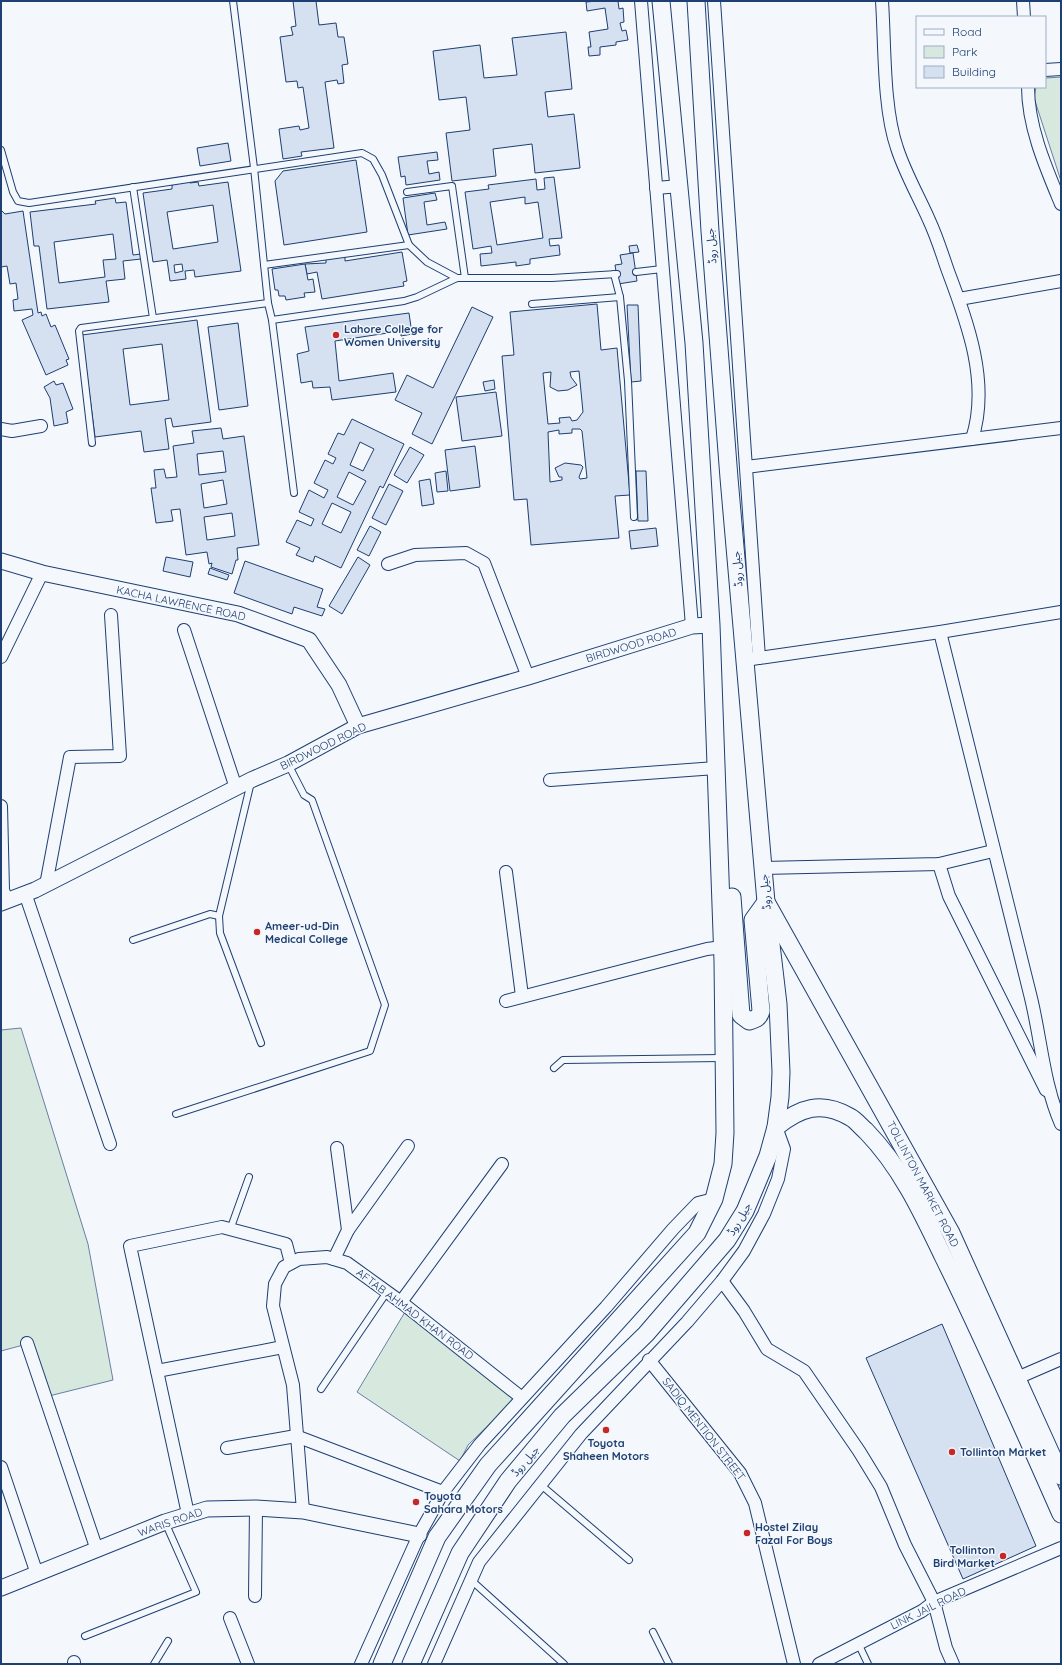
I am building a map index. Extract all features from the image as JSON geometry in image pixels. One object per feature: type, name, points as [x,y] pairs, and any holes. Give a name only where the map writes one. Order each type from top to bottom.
[{"type":"main road","points":[[382,1664],[437,1537],[484,1471],[697,1233],[714,1199],[723,1164],[723,947],[711,625],[694,342],[661,1]]},
{"type":"main road","name":"جیل روڈ","points":[[411,1664],[460,1553],[508,1481],[562,1416],[646,1334],[727,1240],[745,1211],[768,1156],[776,1127],[780,1097],[781,1049],[775,970],[763,868],[752,659],[728,478],[710,231],[696,1]]},
{"type":"main road","points":[[720,871],[732,894],[739,1009],[744,1019],[749,1021],[755,1020],[760,1016],[761,1010],[753,920],[766,902]]},
{"type":"main road","name":"TOLLINTON MARKET ROAD","points":[[766,902],[951,1233],[1061,1476]]},
{"type":"main road","name":"TOLLINTON MARKET ROAD","points":[[776,1127],[794,1113],[822,1108],[837,1110],[852,1118],[895,1165],[919,1206],[971,1313],[1061,1514]]},
{"type":"street","points":[[641,1],[692,626]]},
{"type":"street","points":[[714,1],[746,468],[752,659],[940,632],[1061,612]]},
{"type":"street","points":[[882,1],[890,120],[897,149],[930,223],[959,298],[974,350],[980,391],[978,420],[972,439]]},
{"type":"street","points":[[1023,1],[1024,16]]},
{"type":"street","points":[[1046,70],[1061,69]]},
{"type":"street","points":[[1028,88],[1036,131],[1044,160],[1061,204]]},
{"type":"street","points":[[656,188],[680,186]]},
{"type":"street","points":[[959,298],[1061,281]]},
{"type":"street","points":[[1,429],[12,431],[41,426]]},
{"type":"street","points":[[746,468],[1061,428]]},
{"type":"street","points":[[388,564],[415,555],[466,553],[484,563],[528,677]]},
{"type":"street","name":"KACHA LAWRENCE ROAD","points":[[1,561],[42,573],[238,614],[308,640],[339,684],[358,726]]},
{"type":"street","points":[[1,658],[42,573]]},
{"type":"street","points":[[46,885],[70,757],[120,756],[111,615]]},
{"type":"street","name":"BIRDWOOD ROAD","points":[[4,902],[46,885],[251,780],[288,764],[358,726],[528,677],[692,626],[711,625]]},
{"type":"street","points":[[184,630],[236,788]]},
{"type":"street","points":[[940,632],[977,778],[993,851],[1037,1023],[1051,1100]]},
{"type":"street","points":[[550,780],[716,768]]},
{"type":"street","points":[[1,806],[4,902]]},
{"type":"street","points":[[763,868],[939,864],[993,851]]},
{"type":"street","points":[[939,864],[949,896],[1051,1100],[1061,1124]]},
{"type":"street","points":[[506,872],[522,996]]},
{"type":"street","points":[[25,893],[110,1144]]},
{"type":"street","points":[[506,1001],[707,949],[723,947]]},
{"type":"street","points":[[434,1664],[479,1562],[581,1434],[649,1360],[687,1322],[722,1281],[744,1251],[764,1214],[778,1179],[784,1150],[776,1127]]},
{"type":"street","points":[[334,1259],[348,1230],[408,1146]]},
{"type":"street","points":[[337,1148],[348,1230]]},
{"type":"street","points":[[402,1302],[502,1164]]},
{"type":"street","points":[[361,1664],[419,1535],[443,1492],[480,1444],[606,1308],[698,1203],[714,1199]]},
{"type":"street","points":[[188,1514],[130,1246],[222,1227],[286,1244],[291,1263],[284,1267],[275,1284],[273,1306],[293,1385],[303,1511]]},
{"type":"street","name":"AFTAB AHMAD KHAN ROAD","points":[[291,1263],[299,1259],[327,1257],[347,1263],[402,1302],[522,1398]]},
{"type":"street","points":[[722,1281],[744,1311],[767,1349],[804,1371],[860,1451],[881,1487],[905,1545],[934,1602],[946,1648],[952,1664]]},
{"type":"street","points":[[27,1343],[97,1550]]},
{"type":"street","points":[[157,1371],[283,1346]]},
{"type":"street","points":[[1017,1378],[1061,1358]]},
{"type":"street","name":"SADIQ MENTION STREET","points":[[649,1360],[740,1473],[750,1490],[755,1503],[794,1664]]},
{"type":"street","points":[[227,1448],[296,1436],[443,1492]]},
{"type":"street","points":[[1,1467],[37,1574]]},
{"type":"street","points":[[255,1596],[256,1508]]},
{"type":"street","name":"WARIS ROAD","points":[[1,1588],[164,1522],[207,1509],[256,1508],[303,1511],[419,1535]]},
{"type":"street","name":"LINK JAIL ROAD","points":[[819,1664],[922,1611],[934,1602],[1061,1548]]},
{"type":"street","points":[[230,1618],[248,1664]]},
{"type":"lane","points":[[233,1],[254,168],[268,303],[272,320],[294,493]]},
{"type":"lane","points":[[1,150],[13,192],[18,200],[29,203],[254,168],[362,153],[373,159],[382,175],[409,245],[427,262],[457,278]]},
{"type":"lane","points":[[407,192],[452,186],[465,278]]},
{"type":"lane","points":[[133,187],[153,318]]},
{"type":"lane","points":[[264,265],[409,245]]},
{"type":"lane","points":[[636,272],[662,269]]},
{"type":"lane","points":[[272,320],[404,301],[417,297],[457,278],[552,278],[615,274],[620,297],[628,381],[634,516]]},
{"type":"lane","points":[[532,304],[620,297]]},
{"type":"lane","points":[[92,443],[79,331],[82,327],[268,303]]},
{"type":"lane","points":[[176,1114],[370,1051],[383,1012],[385,1005],[312,800],[304,795],[288,764]]},
{"type":"lane","points":[[251,780],[220,916],[220,933],[261,1043]]},
{"type":"lane","points":[[133,940],[210,914],[220,916]]},
{"type":"lane","points":[[554,1068],[563,1060],[724,1058]]},
{"type":"lane","points":[[230,1230],[249,1177]]},
{"type":"lane","points":[[321,1390],[388,1292]]},
{"type":"lane","points":[[540,1485],[629,1560]]},
{"type":"lane","points":[[85,1636],[196,1592],[164,1522]]},
{"type":"lane","points":[[471,1580],[564,1664]]},
{"type":"lane","points":[[653,1632],[669,1664]]},
{"type":"lane","points":[[154,1664],[168,1641]]},
{"type":"lane","points":[[858,1643],[868,1664]]},
{"type":"green space","points":[[1061,77],[1061,181],[1034,98],[1036,88],[1046,88],[1046,78]]},
{"type":"green space","points":[[21,1028],[88,1244],[113,1380],[45,1397],[27,1344],[1,1351],[1,1030]]},
{"type":"green space","points":[[408,1307],[518,1397],[468,1445],[460,1461],[357,1392]]},
{"type":"building","points":[[293,1],[316,1],[319,25],[336,23],[338,37],[344,37],[348,64],[342,65],[344,83],[338,84],[337,80],[325,82],[334,148],[301,152],[302,156],[283,159],[279,129],[299,126],[300,130],[309,128],[303,87],[298,88],[297,81],[286,82],[280,37],[293,35],[291,27],[296,26]]},
{"type":"building","points":[[618,1],[619,9],[623,8],[624,22],[620,23],[622,31],[626,30],[628,40],[616,42],[616,45],[600,47],[600,55],[589,56],[588,47],[591,47],[589,32],[608,29],[605,8],[587,11],[586,2]]},
{"type":"building","points":[[566,32],[572,89],[545,92],[548,117],[574,114],[580,168],[535,173],[532,144],[493,149],[496,176],[452,181],[446,133],[470,130],[466,97],[439,100],[433,51],[480,45],[484,78],[517,75],[512,38]]},
{"type":"building","points":[[228,143],[231,161],[200,166],[197,148]]},
{"type":"building","points":[[437,152],[438,160],[427,161],[429,174],[439,172],[440,180],[406,185],[405,176],[401,177],[398,157]]},
{"type":"building","points":[[356,160],[367,232],[284,245],[275,181],[283,171]]},
{"type":"building","points":[[554,177],[562,238],[549,239],[550,246],[559,245],[560,255],[530,259],[530,264],[516,266],[516,262],[481,266],[480,254],[492,253],[491,246],[473,249],[465,192],[489,189],[488,185],[536,179],[537,190],[545,189],[544,178]],"holes":[[[525,197],[525,204],[538,202],[543,238],[497,245],[490,202]]]},
{"type":"building","points":[[190,180],[190,183],[198,182],[199,186],[228,182],[241,271],[195,277],[194,270],[185,271],[186,279],[170,281],[167,260],[153,262],[143,193],[172,189],[172,185]],"holes":[[[213,205],[218,242],[173,249],[167,212]],[[182,264],[183,271],[175,273],[174,265]]]},
{"type":"building","points":[[435,193],[437,200],[424,202],[427,225],[445,222],[447,229],[408,235],[403,198]]},
{"type":"building","points":[[115,198],[116,203],[126,202],[133,255],[141,254],[141,259],[123,261],[125,279],[106,281],[109,302],[47,309],[39,246],[34,246],[30,212],[96,204],[95,201]],"holes":[[[113,234],[116,259],[103,260],[105,277],[59,283],[54,242]]]},
{"type":"building","points":[[1,210],[5,214],[23,211],[38,313],[41,312],[42,316],[46,314],[51,327],[55,325],[69,359],[66,360],[68,365],[46,375],[22,320],[33,315],[32,309],[14,311],[13,300],[18,299],[16,283],[10,284],[7,266],[1,267]]},
{"type":"building","points":[[637,245],[639,252],[630,253],[629,246]]},
{"type":"building","points":[[402,252],[407,281],[403,282],[404,286],[322,299],[317,272],[307,274],[305,264],[326,263],[326,259],[345,256],[345,261]]},
{"type":"building","points":[[633,253],[637,281],[618,284],[615,265],[622,264],[620,255]]},
{"type":"building","points":[[305,264],[308,280],[313,279],[315,292],[304,293],[305,297],[286,300],[285,296],[279,296],[278,290],[275,290],[272,269]]},
{"type":"building","points":[[597,304],[601,350],[617,348],[630,495],[615,496],[619,538],[531,545],[527,499],[514,500],[502,356],[514,355],[510,312]],"holes":[[[579,371],[583,412],[577,420],[572,421],[570,417],[559,418],[560,423],[548,424],[543,373],[551,372],[550,387],[558,391],[568,390],[577,385],[571,377],[570,372]],[[572,429],[580,429],[582,431],[587,478],[580,479],[579,477],[583,467],[581,465],[565,463],[555,468],[559,477],[562,477],[562,480],[550,482],[548,432],[559,430],[559,434],[572,433]]]},
{"type":"building","points":[[627,305],[638,305],[641,381],[631,382]]},
{"type":"building","points":[[472,307],[493,317],[432,444],[412,434],[422,413],[395,400],[407,375],[433,388]]},
{"type":"building","points":[[409,313],[412,334],[401,336],[401,331],[335,341],[339,381],[393,373],[396,392],[332,400],[330,387],[313,388],[312,381],[301,383],[297,354],[309,351],[305,327]]},
{"type":"building","points":[[197,320],[211,422],[173,427],[171,418],[165,419],[169,449],[144,452],[141,431],[95,437],[82,335]],"holes":[[[162,344],[169,400],[130,405],[123,349]]]},
{"type":"building","points":[[238,323],[248,406],[219,410],[208,327]]},
{"type":"building","points":[[494,380],[495,389],[485,391],[483,382]]},
{"type":"building","points":[[54,381],[56,385],[63,383],[73,409],[66,412],[68,423],[54,426],[50,398],[44,387]]},
{"type":"building","points":[[496,392],[502,436],[462,441],[456,397]]},
{"type":"building","points":[[352,419],[404,444],[383,488],[380,486],[341,568],[315,556],[313,562],[296,555],[300,548],[286,542],[297,520],[311,526],[314,519],[299,512],[309,490],[324,498],[328,490],[314,483],[325,460],[333,464],[336,458],[328,454],[338,433],[344,435]],"holes":[[[360,442],[374,449],[363,471],[350,465]],[[349,472],[366,481],[353,505],[337,497]],[[332,503],[351,512],[341,533],[322,524]]]},
{"type":"building","points":[[221,428],[223,439],[244,436],[259,545],[237,548],[238,560],[236,560],[232,574],[211,567],[212,563],[209,564],[207,552],[186,555],[180,509],[171,510],[173,521],[156,523],[151,488],[156,488],[154,470],[164,469],[166,478],[177,477],[173,446],[194,443],[192,431]],"holes":[[[223,451],[226,472],[199,475],[197,454]],[[223,480],[227,504],[204,508],[201,484]],[[232,513],[235,536],[207,540],[204,517]]]},
{"type":"building","points":[[475,446],[480,487],[450,491],[445,450]]},
{"type":"building","points":[[410,447],[424,455],[407,483],[394,475]]},
{"type":"building","points":[[446,471],[448,491],[437,492],[435,473]]},
{"type":"building","points":[[636,471],[646,471],[648,521],[638,521]]},
{"type":"building","points":[[430,479],[434,504],[422,506],[419,481]]},
{"type":"building","points":[[389,484],[403,491],[386,525],[372,518]]},
{"type":"building","points":[[370,526],[381,532],[369,556],[357,550]]},
{"type":"building","points":[[656,528],[658,546],[631,549],[629,531]]},
{"type":"building","points":[[166,557],[193,562],[190,577],[163,571]]},
{"type":"building","points":[[358,557],[370,565],[342,614],[329,606]]},
{"type":"building","points":[[245,561],[323,589],[317,607],[325,609],[322,616],[294,607],[292,614],[234,593]]},
{"type":"building","points":[[210,568],[229,575],[227,580],[208,574]]},
{"type":"building","name":"Tollinton Market","points":[[942,1324],[1036,1546],[963,1579],[866,1358]]},
{"type":"place","name":"Lahore College for Women University","points":[[336,335]]},
{"type":"place","name":"Ameer-ud-Din Medical College","points":[[257,932]]},
{"type":"place","name":"Toyota Shaheen Motors","points":[[606,1430]]},
{"type":"place","name":"Tollinton Market","points":[[952,1452]]},
{"type":"place","name":"Toyota Sahara Motors","points":[[416,1502]]},
{"type":"place","name":"Hostel Zilay Fazal For Boys","points":[[747,1533]]},
{"type":"place","name":"Tollinton Bird Market","points":[[1003,1556]]}]
